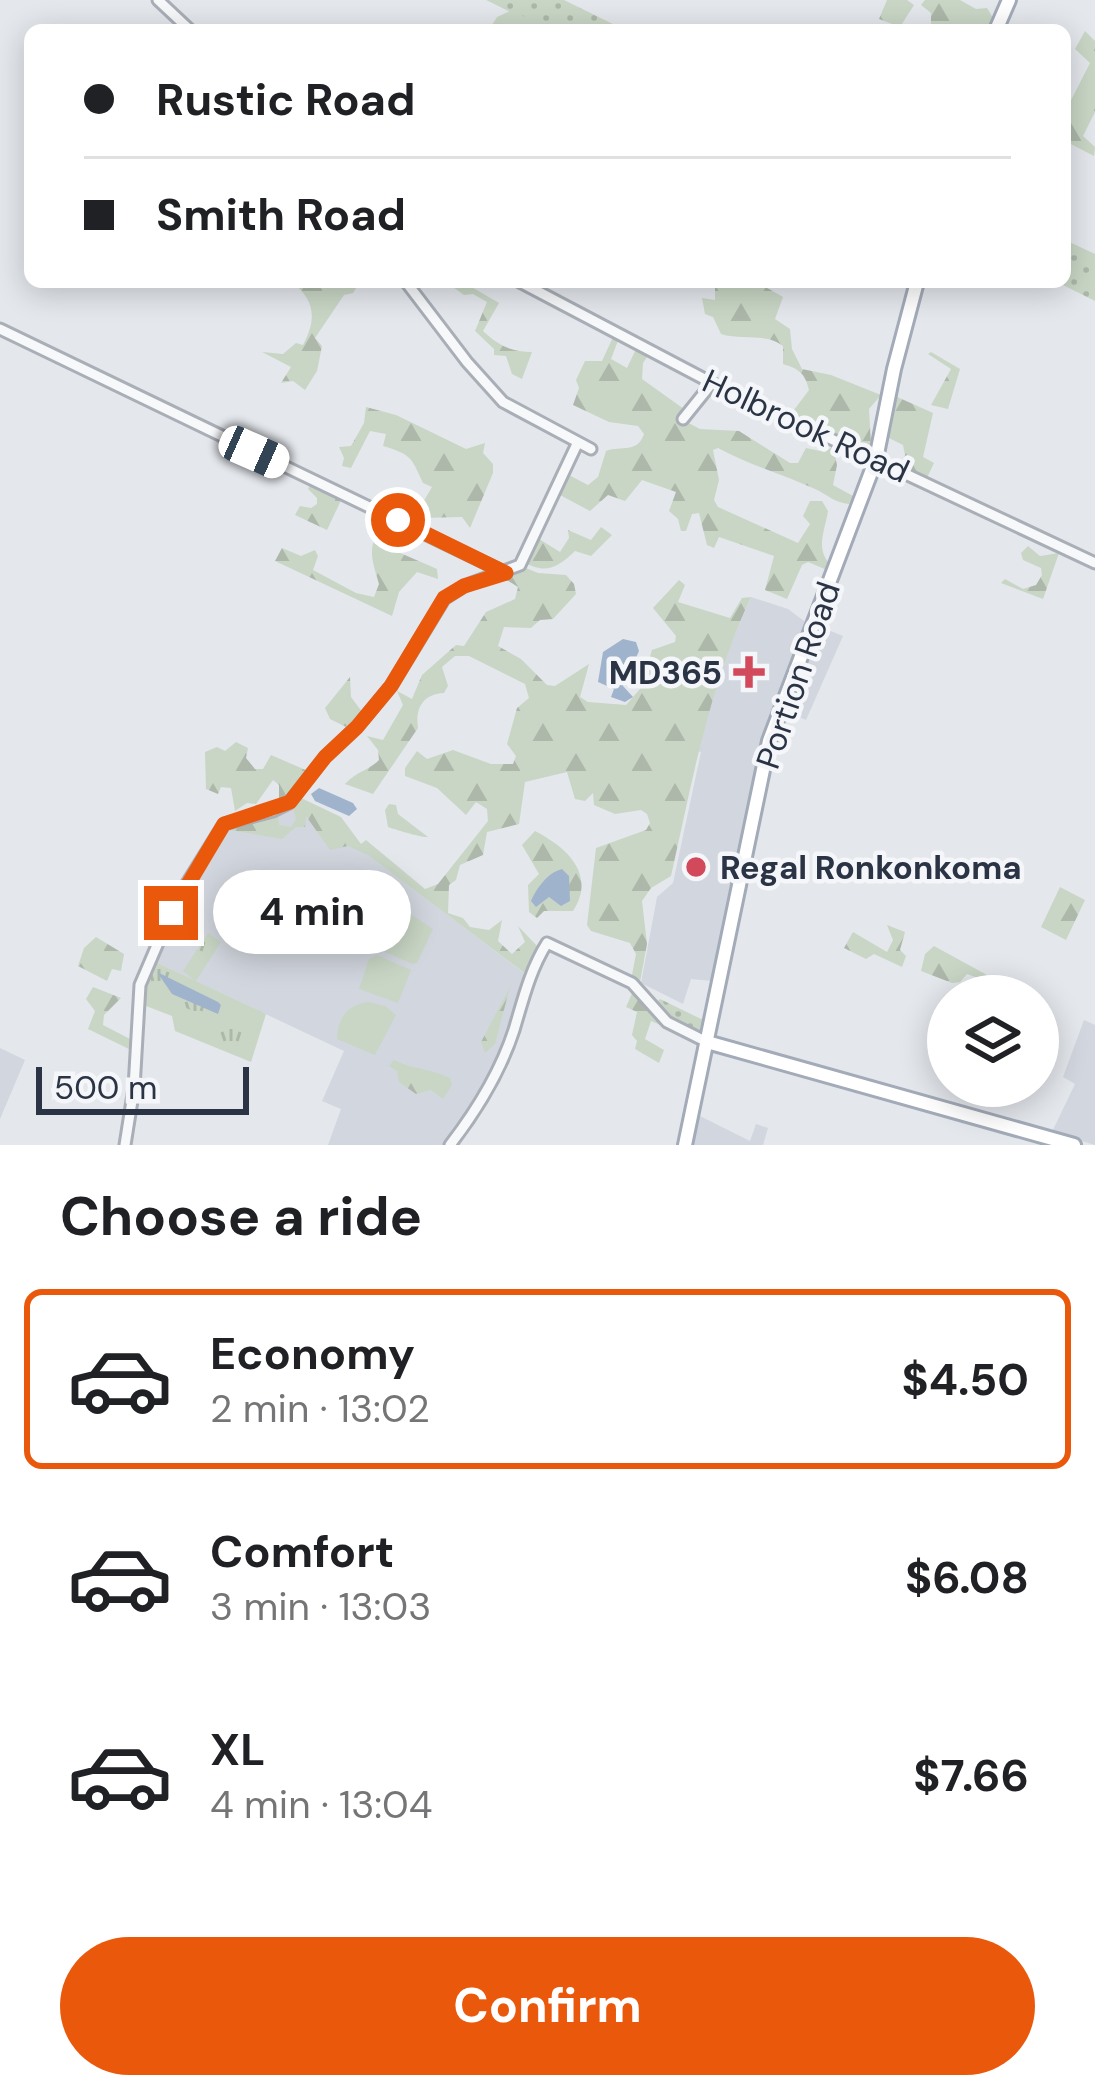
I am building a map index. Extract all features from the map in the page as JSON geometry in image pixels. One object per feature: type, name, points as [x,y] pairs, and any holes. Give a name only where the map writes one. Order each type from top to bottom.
[{"type":"main road","name":"Portion Road","points":[[685,1145],[776,716],[876,459],[915,288]]},
{"type":"main road","points":[[707,1042],[1074,1145]]},
{"type":"street","points":[[158,0],[184,24]]},
{"type":"street","points":[[410,288],[503,402],[591,449]]},
{"type":"street","name":"Holbrook Road","points":[[531,288],[712,383],[1095,563]]},
{"type":"street","points":[[0,329],[506,573]]},
{"type":"street","points":[[683,418],[712,383]]},
{"type":"street","points":[[125,1145],[140,985],[176,901],[224,824],[290,802],[391,686],[444,598],[520,565],[577,444]]},
{"type":"street","points":[[450,1145],[484,1100],[513,1031],[522,993],[549,942],[632,983],[667,1022],[707,1042]]},
{"type":"shaded area","points":[[751,597],[788,609],[808,624],[771,719],[712,981],[691,979],[683,1004],[641,983],[657,897],[673,883],[701,752],[697,751],[700,732]]},
{"type":"shaded area","points":[[823,628],[843,636],[806,720],[786,711]]},
{"type":"shaded area","points":[[295,799],[529,977],[518,994],[476,1108],[447,1145],[328,1145],[341,1109],[322,1101],[344,1051],[153,961],[181,899],[228,827]]},
{"type":"shaded area","points":[[1084,1020],[1095,1025],[1095,1145],[1052,1132],[1075,1084],[1063,1077]]},
{"type":"shaded area","points":[[0,1048],[25,1060],[0,1119]]},
{"type":"shaded area","points":[[694,1113],[750,1141],[756,1124],[768,1128],[763,1145],[688,1145]]},
{"type":"green space","points":[[486,0],[564,0],[613,24],[535,24]]},
{"type":"green space","points":[[887,0],[907,0],[914,5],[902,24],[879,19]]},
{"type":"green space","points":[[925,0],[960,0],[976,9],[987,8],[993,18],[991,24],[931,24],[931,13],[921,5]]},
{"type":"green space","points":[[512,10],[539,24],[493,24]]},
{"type":"green space","points":[[1085,31],[1095,41],[1095,112],[1083,136],[1095,147],[1094,156],[1071,144],[1071,100],[1090,63],[1075,49]]},
{"type":"green space","points":[[1071,243],[1095,254],[1095,301],[1069,288]]},
{"type":"green space","points":[[356,288],[344,295],[315,338],[322,346],[317,371],[305,390],[293,381],[281,383],[291,367],[262,352],[283,354],[296,343],[303,345],[312,318],[300,289]]},
{"type":"green space","points":[[454,288],[473,288],[499,303],[483,331],[505,347],[532,352],[522,379],[512,374],[506,356],[494,355],[494,349],[475,331],[487,302]]},
{"type":"green space","points":[[715,288],[767,288],[783,297],[775,319],[790,329],[792,349],[802,369],[881,395],[869,409],[871,444],[863,447],[791,414],[809,390],[806,379],[783,364],[783,346],[776,342],[721,334],[713,317],[705,314],[702,298],[715,300]]},
{"type":"green space","points":[[614,335],[619,338],[611,359],[627,368],[637,347],[650,353],[643,363],[642,379],[684,409],[679,418],[700,429],[739,431],[790,463],[798,463],[806,448],[825,452],[833,446],[837,465],[833,485],[853,496],[849,504],[718,448],[713,450],[718,507],[798,543],[810,524],[803,516],[810,501],[822,501],[828,511],[822,545],[830,564],[827,570],[808,562],[802,565],[787,599],[765,590],[774,556],[719,537],[714,548],[707,545],[699,513],[692,514],[686,531],[681,531],[678,519],[669,511],[676,492],[642,480],[625,501],[608,495],[590,511],[560,495],[567,474],[588,485],[598,477],[606,451],[633,447],[644,434],[638,426],[609,422],[573,405],[579,388],[576,380],[585,361],[602,361]]},
{"type":"green space","points":[[928,354],[960,369],[948,409],[931,405],[951,369]]},
{"type":"green space","points":[[895,396],[933,413],[923,457],[934,463],[926,480],[902,465],[903,445],[887,437]]},
{"type":"green space","points":[[366,407],[396,415],[466,449],[485,443],[483,453],[493,464],[493,473],[470,528],[462,517],[420,518],[418,511],[432,487],[423,483],[409,458],[383,446],[386,434],[370,431],[351,468],[342,466],[339,447],[351,446],[364,423]]},
{"type":"green space","points":[[311,482],[343,496],[327,530],[295,515],[300,506],[317,504],[308,489]]},
{"type":"green space","points":[[392,522],[386,541],[398,552],[437,569],[438,579],[417,572],[399,592],[392,616],[275,561],[282,548],[301,556],[315,550],[313,570],[356,593],[374,597],[379,584],[373,543]]},
{"type":"green space","points":[[601,527],[612,535],[591,556],[575,551],[545,568],[524,562],[536,537],[560,552],[569,538],[568,530],[591,540]]},
{"type":"green space","points":[[1028,546],[1040,556],[1059,553],[1043,599],[1001,583],[1005,579],[1023,589],[1036,585],[1041,568],[1023,560],[1021,553]]},
{"type":"green space","points":[[521,566],[566,575],[576,594],[553,619],[540,620],[531,628],[504,627],[498,646],[521,659],[547,685],[555,686],[589,664],[580,697],[588,702],[626,705],[640,689],[652,650],[675,642],[676,636],[653,608],[679,580],[685,585],[678,602],[730,618],[742,598],[751,597],[713,700],[671,876],[651,888],[642,901],[647,944],[640,982],[632,975],[636,954],[630,943],[591,931],[587,925],[596,848],[646,830],[647,814],[641,810],[615,814],[594,805],[593,793],[585,801],[575,799],[567,772],[525,782],[519,824],[487,832],[483,855],[460,865],[456,880],[449,885],[448,913],[463,918],[470,927],[489,930],[502,920],[498,941],[512,954],[525,942],[518,926],[538,947],[527,975],[368,855],[348,846],[330,850],[306,816],[305,827],[296,827],[282,839],[230,830],[240,821],[278,814],[279,825],[291,827],[296,819],[292,804],[299,797],[341,817],[361,844],[366,840],[425,889],[438,884],[488,821],[487,809],[476,802],[466,815],[437,788],[405,776],[405,768],[417,751],[427,759],[453,750],[491,764],[513,764],[516,756],[507,744],[517,708],[529,698],[525,684],[469,656],[455,656],[442,667],[448,686],[444,693],[422,703],[418,728],[373,794],[345,784],[379,760],[367,736],[383,740],[403,705],[397,691],[412,699],[422,675],[456,645],[464,646],[486,612],[515,599],[518,587],[505,579]]},
{"type":"green space","points":[[350,677],[351,697],[363,713],[346,727],[330,719],[325,708]]},
{"type":"green space","points":[[236,742],[248,748],[246,758],[255,769],[263,769],[271,755],[308,771],[284,802],[279,804],[279,785],[273,780],[256,804],[247,803],[235,811],[231,788],[221,787],[218,794],[206,789],[205,752],[217,747],[225,751]]},
{"type":"green space","points":[[389,804],[396,805],[398,814],[428,837],[388,827],[385,810]]},
{"type":"green space","points":[[535,831],[575,863],[582,885],[573,911],[544,911],[537,918],[529,912],[528,885],[539,874],[522,845]]},
{"type":"green space","points":[[323,886],[388,913],[382,923],[375,912],[332,894],[318,901],[321,919],[364,937],[379,932],[382,924],[380,934],[363,940],[319,921],[313,906],[325,892]]},
{"type":"green space","points":[[1060,887],[1085,900],[1066,940],[1041,927]]},
{"type":"green space","points":[[335,894],[375,912],[381,918],[379,932],[364,937],[321,919],[318,901]]},
{"type":"green space","points":[[331,897],[374,915],[366,934],[323,916]]},
{"type":"green space","points":[[406,911],[433,929],[413,964],[378,949],[398,912]]},
{"type":"green space","points":[[887,925],[905,932],[902,967],[874,954],[866,959],[844,948],[853,932],[887,952],[893,940]]},
{"type":"green space","points":[[208,933],[221,942],[196,981],[266,1014],[251,1062],[175,1031],[172,1016],[141,1004],[142,983],[153,961],[194,980],[183,971]]},
{"type":"green space","points":[[96,937],[124,954],[121,971],[112,969],[107,981],[78,966],[84,948]]},
{"type":"green space","points":[[934,946],[987,975],[931,975],[921,971],[925,954]]},
{"type":"green space","points":[[377,955],[411,970],[398,1003],[359,989],[369,959]]},
{"type":"green space","points":[[93,987],[121,998],[104,1015],[103,1025],[130,1039],[131,1050],[88,1029],[95,1011],[86,999]]},
{"type":"green space","points":[[510,987],[495,1044],[485,1053],[481,1042]]},
{"type":"green space","points":[[634,989],[672,1030],[651,1021],[645,1039],[664,1050],[659,1063],[635,1049],[637,1041],[632,1035],[637,1012],[626,1007]]},
{"type":"green space","points":[[660,999],[701,1019],[707,1016],[703,1033],[671,1020],[655,1004]]},
{"type":"green space","points":[[369,1002],[396,1015],[375,1055],[337,1039],[345,1013]]},
{"type":"green space","points":[[179,1005],[214,1020],[206,1041],[191,1037],[190,1027],[176,1029],[173,1016]]},
{"type":"green space","points":[[394,1060],[450,1078],[452,1085],[443,1099],[431,1090],[416,1094],[399,1082],[397,1071],[389,1066]]},
{"type":"water","points":[[623,639],[636,642],[639,651],[623,686],[633,697],[625,702],[611,697],[614,689],[598,682],[603,652]]},
{"type":"water","points":[[319,788],[357,809],[349,816],[315,801],[311,794]]},
{"type":"water","points":[[562,869],[569,876],[570,901],[561,906],[549,897],[536,907],[531,901],[539,886]]},
{"type":"water","points":[[157,972],[218,1002],[218,1014],[172,994]]},
{"type":"place","name":"MD365","points":[[749,672]]},
{"type":"place","name":"Regal Ronkonkoma","points":[[696,867]]},
{"type":"route","points":[[171,913],[224,824],[290,802],[325,757],[357,727],[391,686],[444,598],[464,586],[506,573],[398,520]]}]
